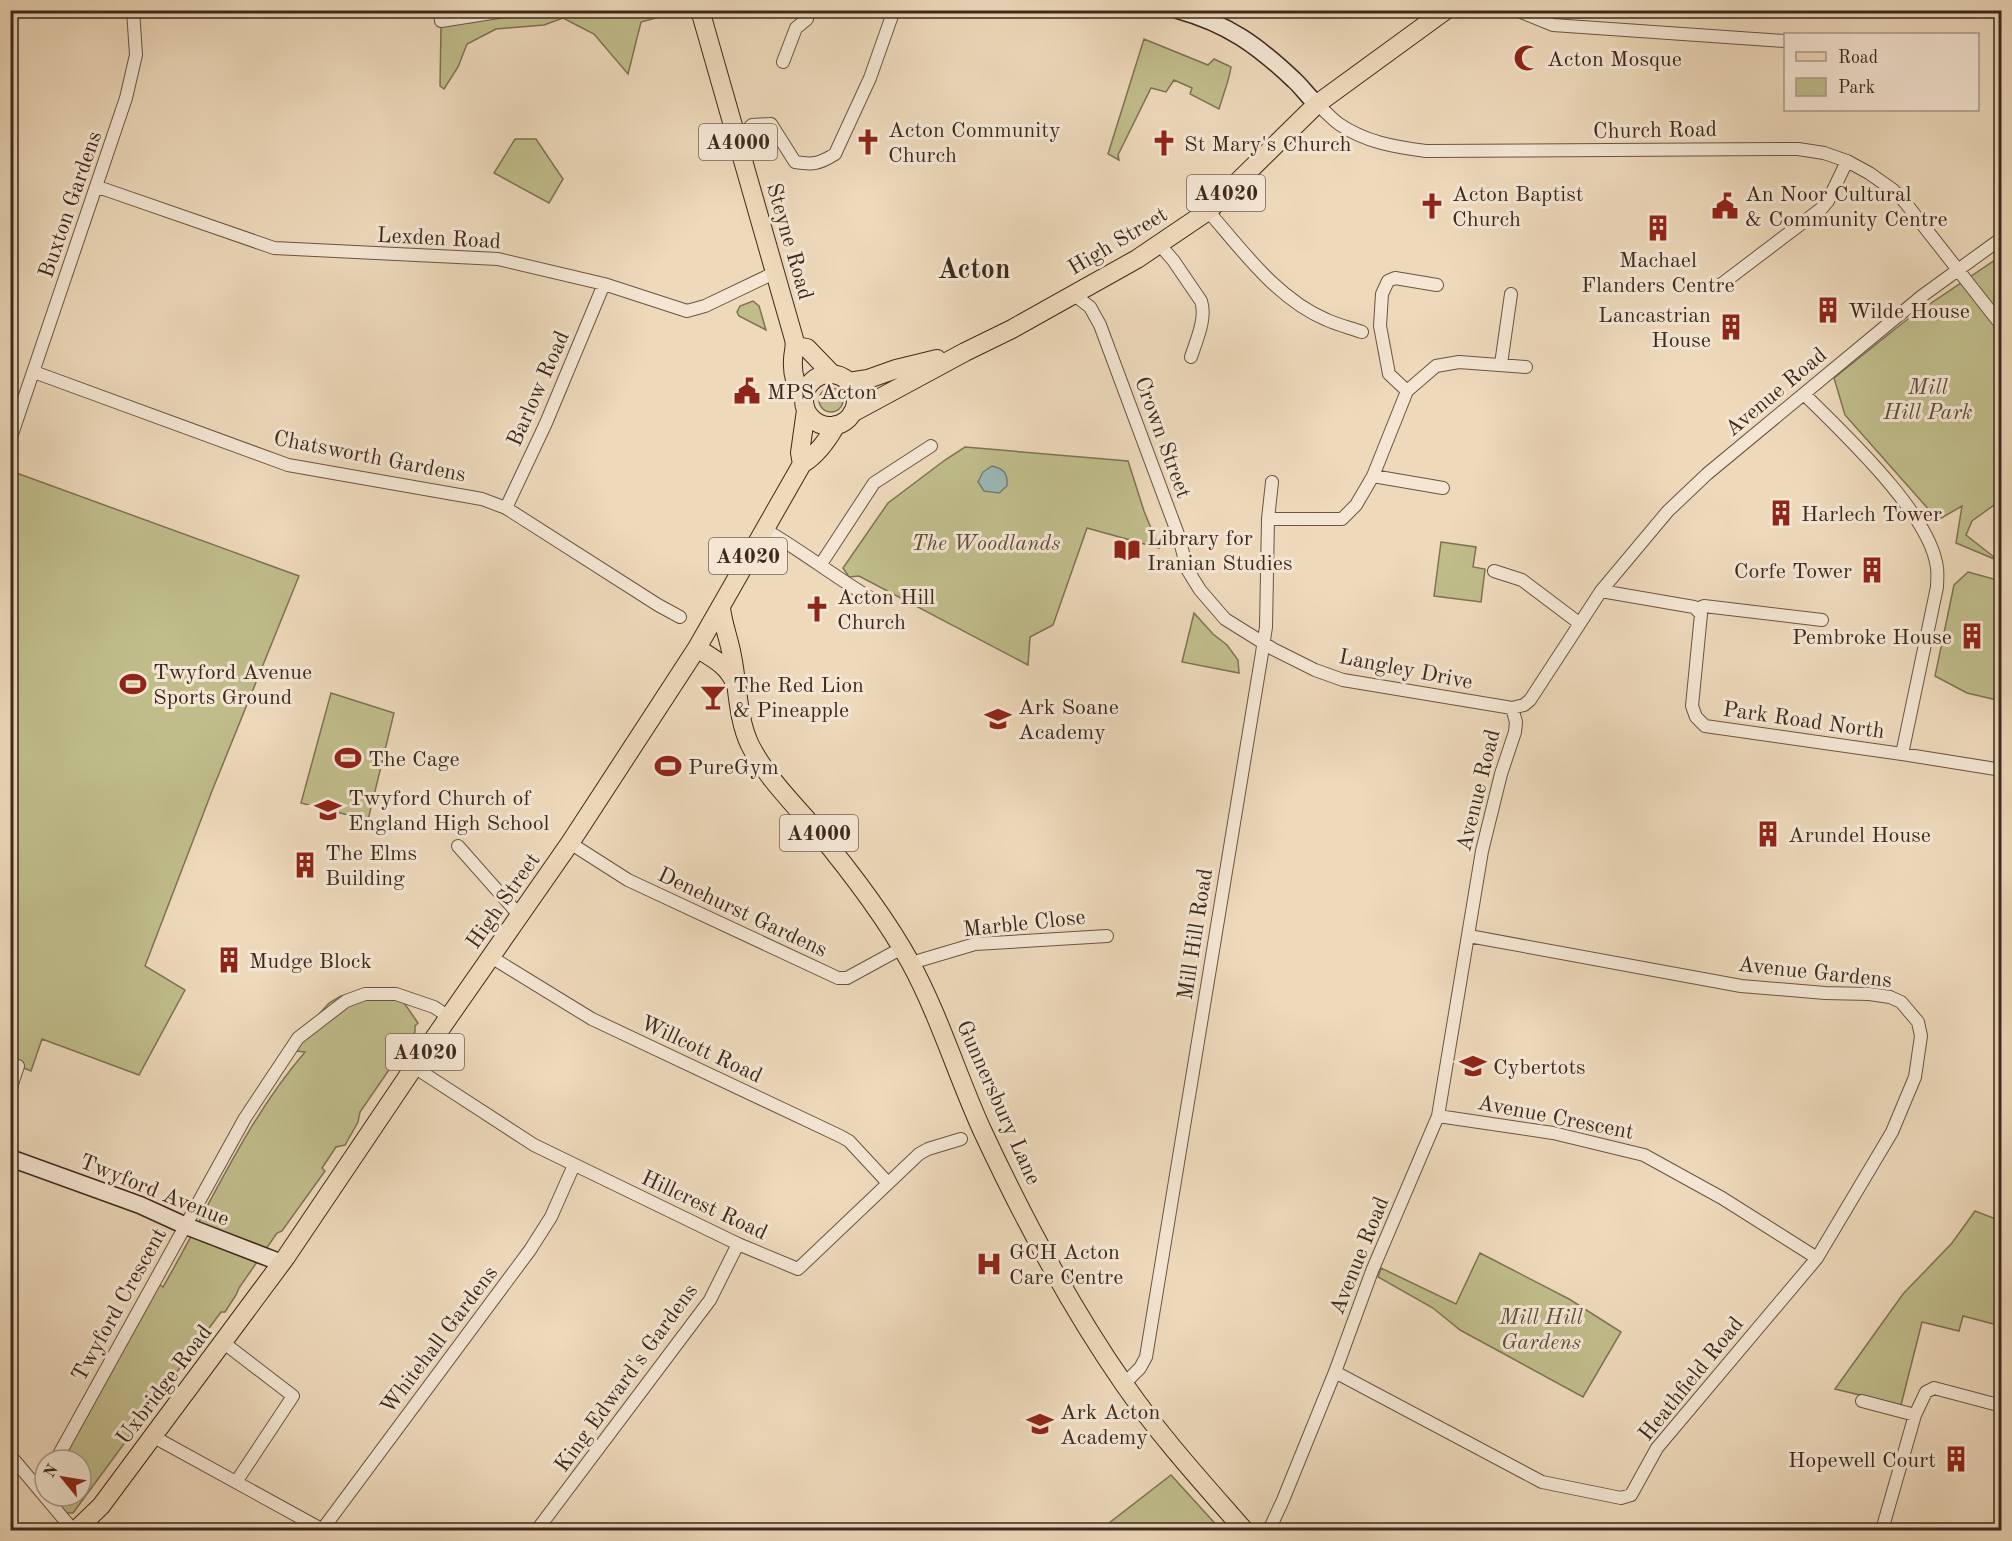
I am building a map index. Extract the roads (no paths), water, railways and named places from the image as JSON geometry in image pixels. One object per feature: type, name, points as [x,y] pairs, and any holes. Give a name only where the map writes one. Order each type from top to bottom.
[{"type":"main road","name":"Steyne Road","points":[[700,10],[795,345],[793,359],[796,385],[805,405]]},
{"type":"main road","name":"High Street","points":[[852,413],[1012,329],[1137,259],[1208,211],[1317,104],[1446,10]]},
{"type":"main road","points":[[795,345],[807,348],[852,387],[856,399],[852,413],[844,422],[825,426],[810,417],[805,405],[806,391],[813,381],[825,375],[840,378]]},
{"type":"main road","name":"High Street","points":[[840,378],[868,379],[896,369],[965,352]]},
{"type":"main road","name":"High Street","points":[[802,464],[800,453],[805,405]]},
{"type":"main road","name":"High Street","points":[[282,1263],[414,1067],[570,843],[697,648],[802,464],[813,458],[836,425]]},
{"type":"main road","name":"Gunnersbury Lane","points":[[721,608],[723,626],[732,654],[744,732],[751,747],[769,775],[859,884],[906,956],[936,1018],[982,1130],[1074,1306],[1146,1414],[1244,1530]]},
{"type":"main road","points":[[697,648],[723,664],[735,682]]},
{"type":"main road","name":"Uxbridge Road","points":[[75,1530],[101,1506],[282,1263]]},
{"type":"street","name":"Buxton Gardens","points":[[10,440],[98,187],[126,98],[136,55],[133,10]]},
{"type":"street","points":[[440,10],[441,21],[511,10]]},
{"type":"street","points":[[737,140],[752,125],[771,124],[795,162],[811,165],[823,162],[835,154],[870,78],[894,10]]},
{"type":"street","points":[[1178,10],[1228,29],[1244,38],[1297,82],[1317,104]]},
{"type":"street","points":[[1516,10],[1553,24],[1784,41]]},
{"type":"street","points":[[1998,10],[2001,14]]},
{"type":"street","points":[[783,62],[796,28],[807,19]]},
{"type":"street","name":"Church Road","points":[[1317,104],[1337,123],[1359,136],[1393,147],[1426,151],[1798,149],[1824,153],[1847,161],[1893,190],[2001,326]]},
{"type":"street","points":[[1719,286],[1822,208],[1828,201],[1847,161]]},
{"type":"street","name":"Lexden Road","points":[[98,187],[274,248],[498,259],[604,284],[687,310],[705,306],[774,273]]},
{"type":"street","points":[[1208,211],[1265,276],[1296,302],[1326,320],[1362,332]]},
{"type":"street","name":"Avenue Road","points":[[1266,1530],[1271,1526],[1283,1500],[1335,1372],[1372,1271],[1438,1116],[1482,851],[1516,722],[1512,708],[1524,705],[1530,700],[1601,591],[1668,511],[1707,474],[1922,296],[2001,238]]},
{"type":"street","points":[[1159,244],[1173,260],[1203,307],[1191,357]]},
{"type":"street","points":[[1407,391],[1389,374],[1380,326],[1382,294],[1388,281],[1395,278],[1437,285]]},
{"type":"street","name":"Barlow Road","points":[[506,508],[546,423],[604,284]]},
{"type":"street","name":"Crown Street","points":[[1073,294],[1090,307],[1100,325],[1179,537],[1192,580],[1225,619],[1263,644]]},
{"type":"street","points":[[1501,364],[1511,294]]},
{"type":"street","points":[[1268,519],[1342,519],[1356,505],[1373,476],[1407,391],[1436,366],[1459,362],[1526,367]]},
{"type":"street","name":"Chatsworth Gardens","points":[[34,372],[288,465],[482,499],[506,508],[680,617]]},
{"type":"street","points":[[1804,394],[1843,431],[1907,506],[1927,538],[1937,568],[1937,587],[1902,754]]},
{"type":"street","points":[[821,564],[874,483],[932,446]]},
{"type":"street","points":[[1373,476],[1443,488]]},
{"type":"street","name":"Mill Hill Road","points":[[1124,1384],[1140,1368],[1146,1357],[1263,644],[1266,616],[1268,519],[1272,482]]},
{"type":"street","points":[[764,529],[872,599]]},
{"type":"street","points":[[1494,571],[1522,580],[1579,623]]},
{"type":"street","points":[[1601,591],[1697,609],[1704,606],[1822,620]]},
{"type":"street","name":"Park Road North","points":[[1697,609],[1701,614],[1701,628],[1692,706],[1696,717],[1705,726],[2001,770]]},
{"type":"street","name":"Langley Drive","points":[[1263,644],[1315,670],[1343,680],[1512,708]]},
{"type":"street","name":"Denehurst Gardens","points":[[570,843],[628,880],[838,978],[847,978],[906,956]]},
{"type":"street","points":[[458,846],[520,916]]},
{"type":"street","name":"Marble Close","points":[[906,956],[975,944],[1107,936]]},
{"type":"street","name":"Avenue Gardens","points":[[1469,936],[1741,986],[1869,994],[1890,997],[1901,1002],[1918,1022],[1921,1036],[1915,1077],[1892,1132],[1832,1234]]},
{"type":"street","name":"Willcott Road","points":[[491,957],[592,1019],[849,1141],[888,1183]]},
{"type":"street","name":"Twyford Crescent","points":[[63,1448],[245,1118],[298,1038],[346,1001],[364,994],[396,994],[434,1007],[449,1017]]},
{"type":"street","points":[[10,1090],[18,1066]]},
{"type":"street","name":"Hillcrest Road","points":[[414,1067],[534,1145],[738,1244],[798,1269],[919,1154],[961,1139]]},
{"type":"street","name":"Avenue Crescent","points":[[1438,1116],[1553,1133],[1644,1155],[1722,1198],[1817,1258]]},
{"type":"street","name":"Twyford Avenue","points":[[10,1158],[140,1205],[186,1226],[282,1263]]},
{"type":"street","name":"Whitehall Gardens","points":[[323,1530],[530,1250],[551,1217],[574,1165]]},
{"type":"street","name":"Heathfield Road","points":[[1335,1372],[1542,1482],[1621,1498],[1631,1495],[1657,1448],[1817,1258],[1832,1234]]},
{"type":"street","name":"King Edward's Gardens","points":[[537,1530],[710,1300],[738,1244]]},
{"type":"street","points":[[224,1343],[293,1396],[236,1482]]},
{"type":"street","points":[[1881,1530],[1916,1415],[1926,1392],[1934,1388],[2001,1406]]},
{"type":"street","points":[[1862,1401],[1916,1415]]},
{"type":"street","points":[[154,1437],[323,1530]]},
{"type":"street","points":[[10,1455],[33,1476]]},
{"type":"street","points":[[59,1508],[75,1530]]},
{"type":"water","points":[[992,466],[1002,470],[1007,478],[1007,486],[999,493],[984,491],[978,482],[983,472]]},
{"type":"place","name":"Acton Mosque","points":[[1527,58]]},
{"type":"place","name":"Acton Community Church","points":[[868,142]]},
{"type":"place","name":"St Mary's Church","points":[[1164,143]]},
{"type":"place","name":"Acton Baptist Church","points":[[1432,206]]},
{"type":"place","name":"An Noor Cultural & Community Centre","points":[[1725,206]]},
{"type":"place","name":"Machael Flanders Centre","points":[[1658,228]]},
{"type":"place","name":"Wilde House","points":[[1828,310]]},
{"type":"place","name":"Lancastrian House","points":[[1731,327]]},
{"type":"place","name":"MPS Acton","points":[[747,391]]},
{"type":"place","name":"Harlech Tower","points":[[1781,513]]},
{"type":"place","name":"Library for Iranian Studies","points":[[1127,550]]},
{"type":"place","name":"Corfe Tower","points":[[1872,570]]},
{"type":"place","name":"Acton Hill Church","points":[[817,609]]},
{"type":"place","name":"Pembroke House","points":[[1972,636]]},
{"type":"place","name":"Twyford Avenue Sports Ground","points":[[133,684]]},
{"type":"place","name":"The Red Lion & Pineapple","points":[[713,697]]},
{"type":"place","name":"Ark Soane Academy","points":[[998,719]]},
{"type":"place","name":"The Cage","points":[[348,758]]},
{"type":"place","name":"PureGym","points":[[668,766]]},
{"type":"place","name":"Twyford Church of England High School","points":[[328,810]]},
{"type":"place","name":"Arundel House","points":[[1768,834]]},
{"type":"place","name":"The Elms Building","points":[[305,865]]},
{"type":"place","name":"Mudge Block","points":[[229,960]]},
{"type":"place","name":"Cybertots","points":[[1473,1066]]},
{"type":"place","name":"GCH Acton Care Centre","points":[[989,1264]]},
{"type":"place","name":"Ark Acton Academy","points":[[1040,1424]]},
{"type":"place","name":"Hopewell Court","points":[[1956,1459]]},
{"type":"district","name":"Acton","points":[[974,268]]},
{"type":"park label","name":"Mill Hill Park","points":[[1928,398]]},
{"type":"park label","name":"The Woodlands","points":[[986,542]]},
{"type":"park label","name":"Mill Hill Gardens","points":[[1541,1328]]}]
